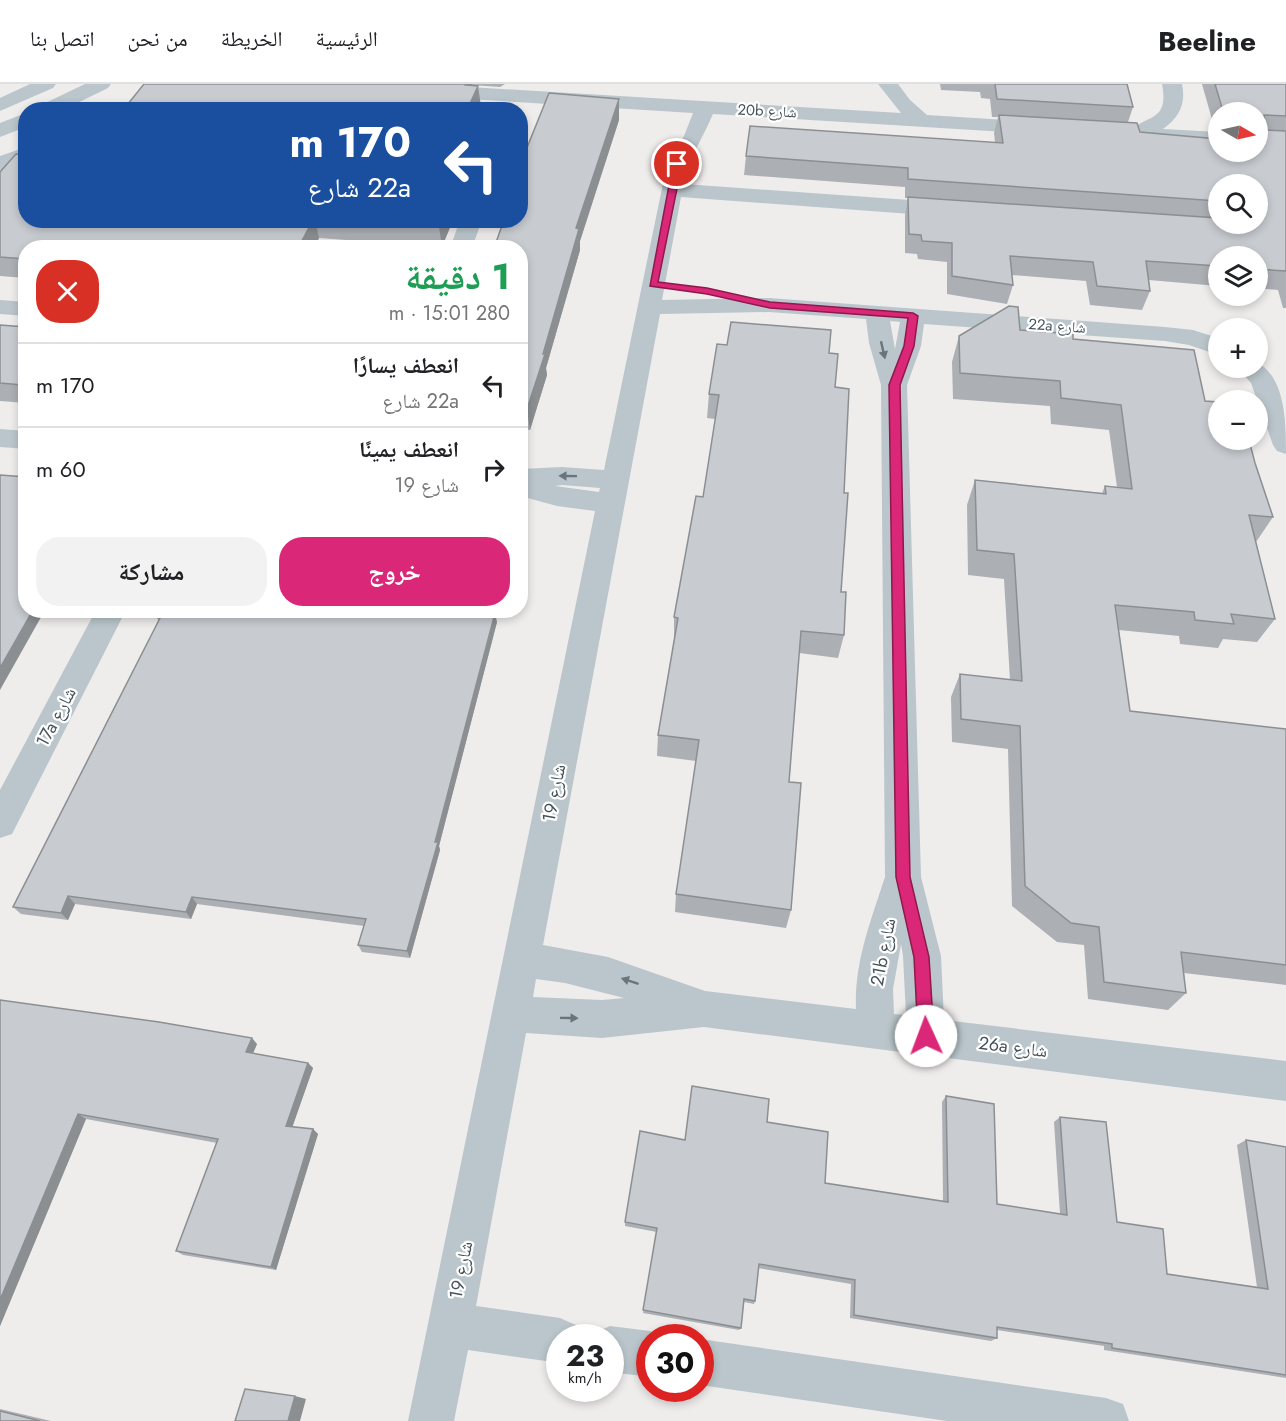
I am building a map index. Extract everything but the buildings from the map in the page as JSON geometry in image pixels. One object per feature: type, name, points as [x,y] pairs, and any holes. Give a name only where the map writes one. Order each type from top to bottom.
[{"type":"street","points":[[2,84],[24,88],[43,85]]},
{"type":"street","points":[[63,102],[101,84]]},
{"type":"street","points":[[542,98],[562,84]]},
{"type":"street","points":[[888,84],[892,93],[922,121]]},
{"type":"street","points":[[0,105],[43,85]]},
{"type":"street","name":"شارع 19","points":[[674,154],[694,136],[704,85]]},
{"type":"street","name":"شارع 19","points":[[431,1421],[651,296],[674,154],[700,107],[725,97],[725,86]]},
{"type":"street","points":[[1138,134],[1165,119],[1172,110],[1175,100],[1173,87]]},
{"type":"street","name":"20b شارع","points":[[412,90],[1054,129]]},
{"type":"street","points":[[0,131],[18,123]]},
{"type":"street","points":[[1114,132],[1208,138]]},
{"type":"street","points":[[674,154],[968,211]]},
{"type":"street","points":[[0,164],[18,156]]},
{"type":"street","name":"22a شارع","points":[[651,296],[686,309],[770,305],[1165,334],[1193,338],[1208,343]]},
{"type":"street","points":[[0,307],[18,308]]},
{"type":"street","name":"21b شارع","points":[[877,313],[881,343],[894,385],[903,877],[922,957],[926,1036]]},
{"type":"street","name":"21b شارع","points":[[894,385],[909,346],[913,316]]},
{"type":"street","points":[[1261,378],[1286,445]]},
{"type":"street","points":[[0,438],[18,439]]},
{"type":"street","points":[[528,478],[562,476],[613,492]]},
{"type":"street","points":[[528,488],[557,496],[613,492]]},
{"type":"street","name":"17a شارع","points":[[0,823],[107,618]]},
{"type":"street","name":"21b شارع","points":[[876,1030],[874,989],[879,951],[903,877]]},
{"type":"street","name":"26a شارع","points":[[521,960],[565,965],[608,975],[704,1009],[1286,1081]]},
{"type":"street","name":"26a شارع","points":[[511,1013],[556,1018],[603,1019],[704,1009]]},
{"type":"street","points":[[450,1325],[546,1339]]},
{"type":"street","points":[[714,1364],[1106,1421]]},
{"type":"route","points":[[677,164],[653,284],[707,291],[770,305],[913,316],[909,346],[894,385],[903,877],[922,957],[926,1036]]}]
